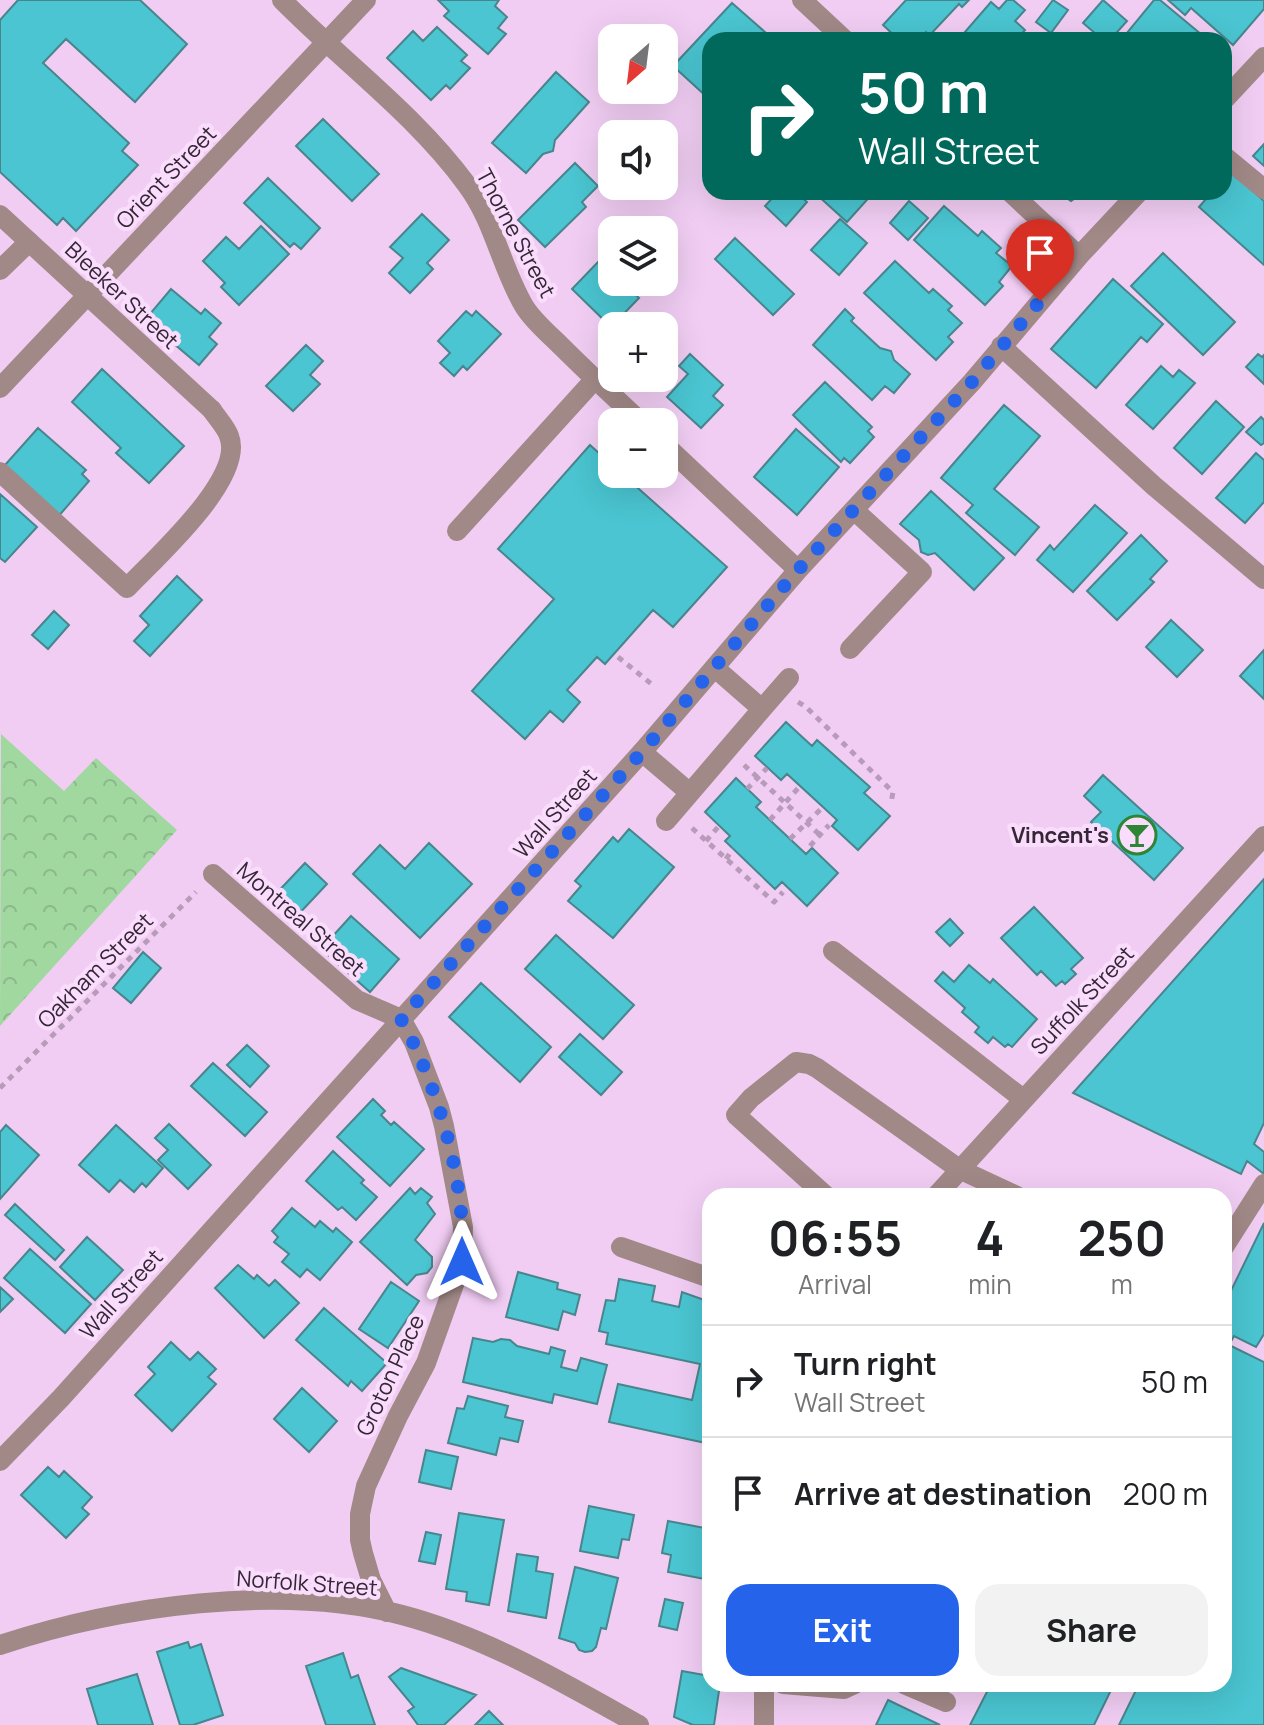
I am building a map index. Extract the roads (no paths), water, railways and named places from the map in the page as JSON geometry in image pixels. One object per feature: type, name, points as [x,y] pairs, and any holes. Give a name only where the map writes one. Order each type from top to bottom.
[{"type":"street","name":"Thorne Street","points":[[282,0],[436,146],[468,186],[483,211],[525,308],[626,408]]},
{"type":"street","name":"Orient Street","points":[[0,388],[366,0]]},
{"type":"street","points":[[802,0],[836,32]]},
{"type":"street","points":[[1232,91],[1264,57]]},
{"type":"street","points":[[1232,163],[1264,189]]},
{"type":"street","points":[[1019,200],[1079,256]]},
{"type":"street","name":"Wall Street","points":[[0,1461],[61,1398],[642,752],[798,570],[972,382],[1079,256],[1132,200]]},
{"type":"street","name":"Bleeker Street","points":[[0,215],[212,410],[230,438],[230,459],[222,482],[208,501],[127,588],[0,472]]},
{"type":"street","points":[[0,270],[29,242]]},
{"type":"street","points":[[1001,346],[1154,486],[1264,579]]},
{"type":"street","points":[[457,531],[595,379]]},
{"type":"street","points":[[678,457],[798,570]]},
{"type":"street","points":[[850,649],[922,572],[854,510]]},
{"type":"street","points":[[715,668],[762,709]]},
{"type":"street","points":[[670,816],[784,684]]},
{"type":"street","points":[[642,752],[690,793]]},
{"type":"street","name":"Suffolk Street","points":[[943,1188],[1264,836]]},
{"type":"street","name":"Montreal Street","points":[[213,874],[357,1000],[401,1019]]},
{"type":"street","points":[[833,951],[1023,1099]]},
{"type":"street","name":"Groton Place","points":[[387,1612],[371,1580],[360,1540],[360,1514],[366,1486],[443,1322],[462,1262],[463,1242],[456,1183],[439,1107],[414,1042],[401,1019]]},
{"type":"street","points":[[817,1188],[736,1115],[751,1098],[796,1062],[817,1068],[959,1169],[1000,1188]]},
{"type":"street","points":[[1232,1234],[1264,1184]]},
{"type":"street","points":[[621,1247],[702,1275]]},
{"type":"street","name":"Norfolk Street","points":[[0,1645],[105,1617],[201,1602],[332,1604],[411,1617],[467,1637],[545,1673],[628,1722]]},
{"type":"street","points":[[764,1692],[764,1725]]},
{"type":"street","points":[[923,1692],[946,1702]]},
{"type":"place","name":"Vincent's","points":[[1137,835]]}]
